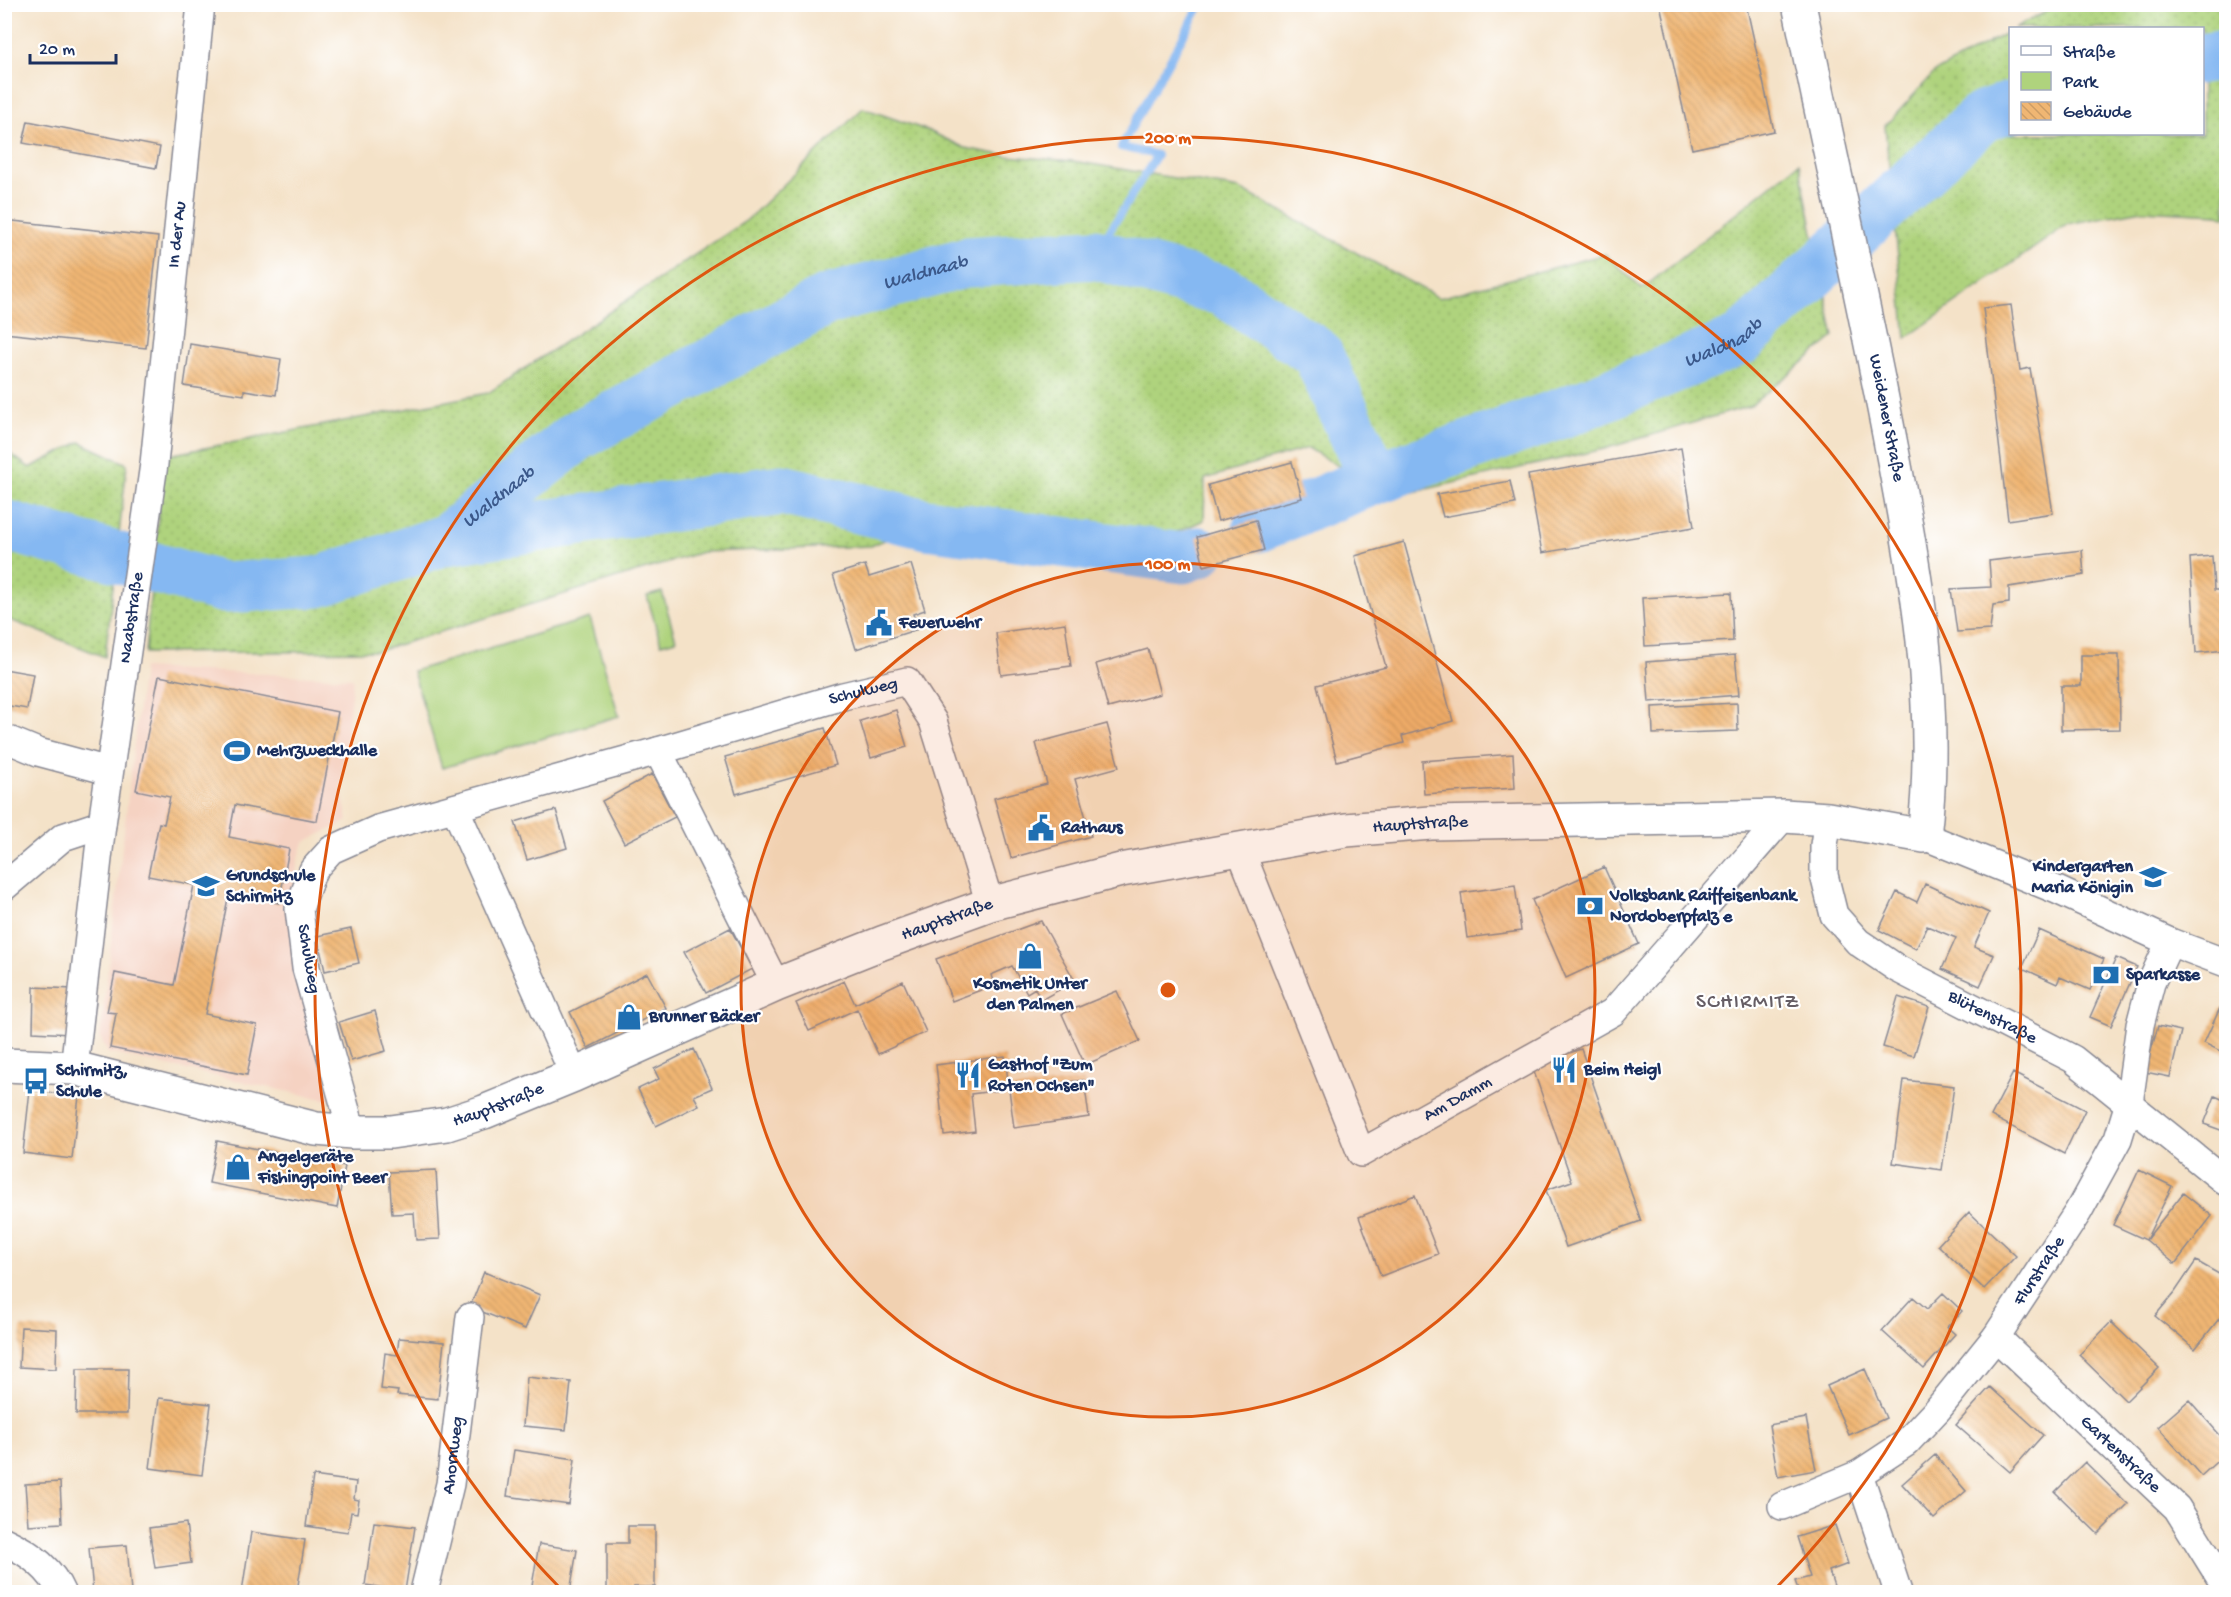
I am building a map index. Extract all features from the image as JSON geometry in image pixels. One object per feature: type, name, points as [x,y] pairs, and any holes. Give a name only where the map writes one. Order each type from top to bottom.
[{"type":"street","name":"In der Au","points":[[154,464],[201,4]]},
{"type":"street","name":"Weidener Straße","points":[[1799,4],[1828,149],[1875,360],[1915,571],[1926,665],[1930,767],[1924,837]]},
{"type":"street","name":"Naabstraße","points":[[74,1068],[109,771],[154,464]]},
{"type":"street","name":"Schulweg","points":[[352,1132],[306,968],[299,909],[313,870],[331,850],[378,829],[658,751],[843,696],[908,681],[933,721],[990,904]]},
{"type":"street","points":[[4,738],[38,752],[109,771]]},
{"type":"street","points":[[658,751],[776,985]]},
{"type":"street","points":[[455,808],[574,1075]]},
{"type":"street","name":"Hauptstraße","points":[[4,1065],[74,1068],[316,1129],[391,1132],[447,1124],[484,1112],[574,1075],[776,985],[882,943],[990,904],[1121,870],[1346,830],[1431,823],[1784,816],[1828,819],[1924,837]]},
{"type":"street","name":"Am Damm","points":[[1240,849],[1361,1153],[1613,1012],[1784,816]]},
{"type":"street","name":"Blütenstraße","points":[[1828,819],[1824,845],[1824,875],[1834,915],[1858,942],[1898,969],[2073,1059],[2226,1182]]},
{"type":"street","points":[[4,887],[63,837],[102,824]]},
{"type":"street","points":[[1924,837],[2057,890],[2169,942],[2226,963]]},
{"type":"street","name":"Flurstraße","points":[[1782,1506],[1860,1474],[1906,1443],[1938,1409],[1996,1337],[2039,1275],[2078,1212],[2118,1139],[2129,1103],[2140,1025],[2151,983],[2169,942]]},
{"type":"street","name":"Ahornweg","points":[[424,1593],[450,1484],[470,1317]]},
{"type":"street","name":"Gartenstraße","points":[[1996,1337],[2177,1508],[2226,1587]]},
{"type":"street","points":[[1860,1474],[1898,1593]]},
{"type":"street","points":[[4,1542],[23,1550],[56,1579],[61,1593]]},
{"type":"shaded area","name":"Grundschule Schirmitz","points":[[143,668],[353,678],[341,788],[348,821],[304,842],[298,860],[290,911],[332,1101],[108,1053],[100,1038]]},
{"type":"green space","points":[[2060,4],[2226,5],[2226,217],[2219,214],[2142,210],[2068,224],[1906,338],[1885,126],[1935,72],[2009,32],[2009,135],[2204,135],[2204,27],[2017,27]]},
{"type":"green space","points":[[863,108],[929,131],[965,148],[1007,156],[1073,161],[1240,189],[1439,298],[1605,254],[1642,289],[1799,163],[1834,337],[1750,406],[1604,449],[1391,497],[1308,448],[1205,479],[1204,520],[1168,536],[964,504],[871,546],[702,552],[378,651],[145,653],[164,456],[488,393],[747,220]]},
{"type":"green space","points":[[80,442],[127,464],[105,657],[5,618],[5,450],[30,468]]},
{"type":"green space","points":[[662,592],[676,640],[661,644],[647,596]]},
{"type":"green space","points":[[590,618],[619,716],[442,768],[413,671]]},
{"type":"building","points":[[1660,4],[1746,4],[1774,131],[1692,149]]},
{"type":"building","points":[[28,121],[160,147],[156,168],[23,143]]},
{"type":"building","points":[[4,220],[158,237],[146,348],[4,333]]},
{"type":"building","points":[[2011,305],[2020,370],[2030,368],[2053,513],[2008,520],[1983,308]]},
{"type":"building","points":[[190,344],[281,359],[276,395],[244,390],[244,395],[184,386]]},
{"type":"building","points":[[1681,448],[1694,527],[1542,553],[1528,475]]},
{"type":"building","points":[[1292,462],[1302,498],[1218,521],[1208,485]]},
{"type":"building","points":[[1510,481],[1515,504],[1443,517],[1437,494]]},
{"type":"building","points":[[1256,520],[1264,550],[1204,566],[1197,537]]},
{"type":"building","points":[[1404,542],[1453,721],[1402,736],[1404,743],[1337,761],[1317,685],[1386,667],[1355,556]]},
{"type":"building","points":[[2082,550],[2084,575],[2009,587],[2009,603],[1993,605],[1990,630],[1957,632],[1951,589],[1991,587],[1989,561]]},
{"type":"building","points":[[2212,556],[2214,590],[2226,590],[2226,650],[2196,653],[2190,558]]},
{"type":"building","points":[[911,564],[925,610],[913,614],[918,629],[856,649],[833,575],[865,565],[869,577]]},
{"type":"building","points":[[1731,593],[1733,641],[1645,646],[1642,598]]},
{"type":"building","points":[[1065,623],[1071,666],[1001,675],[996,633]]},
{"type":"building","points":[[1148,649],[1160,694],[1108,708],[1096,664]]},
{"type":"building","points":[[1735,655],[1739,695],[1649,702],[1646,662]]},
{"type":"building","points":[[2081,655],[2119,655],[2120,729],[2061,730],[2061,686],[2081,686]]},
{"type":"building","points":[[4,669],[33,674],[27,709],[4,705]]},
{"type":"building","points":[[159,676],[338,712],[317,821],[235,805],[229,837],[289,849],[279,903],[229,893],[205,1014],[257,1025],[247,1075],[110,1048],[116,1013],[107,1012],[115,973],[174,985],[194,885],[148,876],[159,823],[164,824],[170,797],[136,790]]},
{"type":"building","points":[[1737,703],[1738,731],[1653,734],[1652,707]]},
{"type":"building","points":[[896,710],[907,747],[871,758],[860,721]]},
{"type":"building","points":[[1107,724],[1119,767],[1075,779],[1091,836],[1011,858],[994,798],[1047,784],[1036,743]]},
{"type":"building","points":[[825,728],[836,765],[736,794],[725,757]]},
{"type":"building","points":[[1513,754],[1515,788],[1424,794],[1422,761]]},
{"type":"building","points":[[652,774],[675,817],[624,843],[602,801]]},
{"type":"building","points":[[556,810],[567,848],[527,860],[515,822]]},
{"type":"building","points":[[1604,867],[1639,944],[1566,978],[1532,900]]},
{"type":"building","points":[[1925,884],[1989,913],[1974,947],[1994,955],[1980,986],[1942,969],[1956,938],[1927,926],[1916,949],[1879,930],[1897,892],[1917,902]]},
{"type":"building","points":[[1515,885],[1521,931],[1467,938],[1461,893]]},
{"type":"building","points":[[1041,921],[1075,981],[1041,1000],[1035,988],[1027,993],[1012,966],[991,975],[994,985],[952,1001],[936,959]]},
{"type":"building","points":[[730,928],[752,969],[706,993],[684,952]]},
{"type":"building","points":[[351,929],[359,963],[325,971],[317,936]]},
{"type":"building","points":[[2039,930],[2104,959],[2090,990],[2060,977],[2057,984],[2022,968]]},
{"type":"building","points":[[2116,958],[2137,967],[2111,1026],[2090,1017]]},
{"type":"building","points":[[647,973],[666,1008],[588,1048],[570,1012]]},
{"type":"building","points":[[844,981],[855,1004],[903,981],[926,1032],[878,1054],[857,1009],[809,1031],[796,1003]]},
{"type":"building","points":[[34,987],[72,989],[70,1034],[33,1032]]},
{"type":"building","points":[[1117,991],[1140,1041],[1085,1065],[1062,1014]]},
{"type":"building","points":[[1898,997],[1929,1007],[1914,1056],[1883,1047]]},
{"type":"building","points":[[2220,1008],[2226,1010],[2226,1054],[2204,1043]]},
{"type":"building","points":[[375,1011],[386,1051],[351,1061],[339,1022]]},
{"type":"building","points":[[2158,1026],[2181,1031],[2170,1077],[2145,1072]]},
{"type":"building","points":[[694,1049],[712,1088],[694,1096],[699,1105],[656,1126],[638,1089],[659,1079],[654,1069]]},
{"type":"building","points":[[1581,1049],[1641,1221],[1566,1247],[1546,1190],[1572,1181],[1532,1066]]},
{"type":"building","points":[[1005,1056],[1009,1089],[971,1094],[975,1131],[944,1135],[936,1065]]},
{"type":"building","points":[[2013,1073],[2085,1110],[2064,1154],[1991,1116]]},
{"type":"building","points":[[1084,1080],[1089,1117],[1014,1128],[1009,1089]]},
{"type":"building","points":[[1904,1080],[1954,1086],[1942,1170],[1893,1163]]},
{"type":"building","points":[[30,1090],[79,1096],[72,1159],[23,1153]]},
{"type":"building","points":[[2215,1096],[2226,1101],[2226,1132],[2204,1124]]},
{"type":"building","points":[[217,1141],[345,1166],[337,1208],[209,1183]]},
{"type":"building","points":[[436,1170],[440,1239],[416,1240],[414,1213],[392,1214],[389,1172]]},
{"type":"building","points":[[2139,1170],[2172,1186],[2146,1240],[2113,1225]]},
{"type":"building","points":[[2183,1193],[2212,1216],[2175,1264],[2146,1240]]},
{"type":"building","points":[[1415,1195],[1438,1254],[1381,1276],[1359,1217]]},
{"type":"building","points":[[1969,1212],[2016,1256],[1984,1289],[1938,1245]]},
{"type":"building","points":[[2196,1261],[2226,1278],[2226,1310],[2195,1349],[2155,1316]]},
{"type":"building","points":[[484,1272],[540,1295],[525,1329],[470,1307]]},
{"type":"building","points":[[1943,1293],[1962,1311],[1947,1327],[1955,1334],[1924,1369],[1882,1331],[1913,1297],[1927,1309]]},
{"type":"building","points":[[2111,1322],[2159,1368],[2126,1401],[2079,1355]]},
{"type":"building","points":[[21,1327],[57,1329],[56,1369],[19,1367]]},
{"type":"building","points":[[399,1338],[444,1342],[438,1399],[397,1395],[398,1391],[381,1389],[385,1353],[397,1355]]},
{"type":"building","points":[[77,1369],[128,1369],[127,1414],[76,1414]]},
{"type":"building","points":[[1865,1369],[1886,1418],[1849,1435],[1827,1386]]},
{"type":"building","points":[[527,1377],[571,1382],[566,1430],[523,1426]]},
{"type":"building","points":[[1990,1387],[2043,1435],[2010,1472],[1956,1425]]},
{"type":"building","points":[[159,1398],[211,1404],[202,1475],[150,1468]]},
{"type":"building","points":[[2189,1400],[2226,1442],[2226,1453],[2201,1476],[2158,1427]]},
{"type":"building","points":[[1806,1418],[1816,1470],[1778,1477],[1769,1425]]},
{"type":"building","points":[[514,1450],[575,1459],[569,1505],[507,1496]]},
{"type":"building","points":[[1935,1455],[1966,1491],[1934,1519],[1902,1484]]},
{"type":"building","points":[[2085,1462],[2128,1504],[2098,1534],[2055,1492]]},
{"type":"building","points":[[313,1476],[356,1482],[354,1499],[359,1500],[357,1513],[351,1512],[348,1532],[306,1526]]},
{"type":"building","points":[[60,1482],[62,1523],[28,1525],[25,1484]]},
{"type":"building","points":[[374,1522],[415,1527],[405,1591],[365,1585]]},
{"type":"building","points":[[186,1523],[191,1563],[155,1568],[149,1528]]},
{"type":"building","points":[[1835,1525],[1848,1564],[1829,1571],[1836,1592],[1799,1592],[1795,1581],[1810,1577],[1797,1537]]},
{"type":"building","points":[[628,1526],[655,1526],[655,1587],[607,1590],[607,1543],[628,1543]]},
{"type":"building","points":[[251,1532],[305,1540],[297,1592],[242,1592]]},
{"type":"building","points":[[539,1544],[577,1550],[570,1592],[531,1592]]},
{"type":"building","points":[[127,1545],[131,1592],[93,1592],[89,1548]]},
{"type":"waterway","points":[[1095,254],[1157,155],[1121,147],[1201,4]]},
{"type":"waterway","name":"Waldnaab","points":[[2204,59],[2226,55]]},
{"type":"waterway","name":"Waldnaab","points":[[1258,527],[1375,479],[1573,409],[1741,340],[1982,117],[2009,107]]},
{"type":"waterway","name":"Waldnaab","points":[[446,540],[577,436],[827,300],[968,262],[1095,254],[1224,291],[1317,353],[1375,479]]},
{"type":"waterway","name":"Waldnaab","points":[[4,525],[225,588],[318,582],[445,540],[782,490],[926,524],[1183,558],[1199,552]]},
{"type":"place","name":"Feuerwehr","points":[[879,623]]},
{"type":"place","name":"Mehrzweckhalle","points":[[237,751]]},
{"type":"place","name":"Rathaus","points":[[1041,828]]},
{"type":"place","name":"Kindergarten Maria Königin","points":[[2153,877]]},
{"type":"place","name":"Grundschule Schirmitz","points":[[206,886]]},
{"type":"place","name":"Volksbank Raiffeisenbank Nordoberpfalz e","points":[[1590,906]]},
{"type":"place","name":"Kosmetik Unter den Palmen","points":[[1030,956]]},
{"type":"place","name":"Sparkasse","points":[[2106,975]]},
{"type":"place","name":"Brunner Bäcker","points":[[629,1017]]},
{"type":"place","name":"Beim Heigl","points":[[1564,1070]]},
{"type":"place","name":"Gasthof \"Zum Roten Ochsen\"","points":[[968,1075]]},
{"type":"place","name":"Schirmitz, Schule","points":[[36,1081]]},
{"type":"place","name":"Angelgeräte Fishingpoint Beer","points":[[238,1167]]},
{"type":"district","name":"SCHIRMITZ","points":[[1748,1003]]}]
